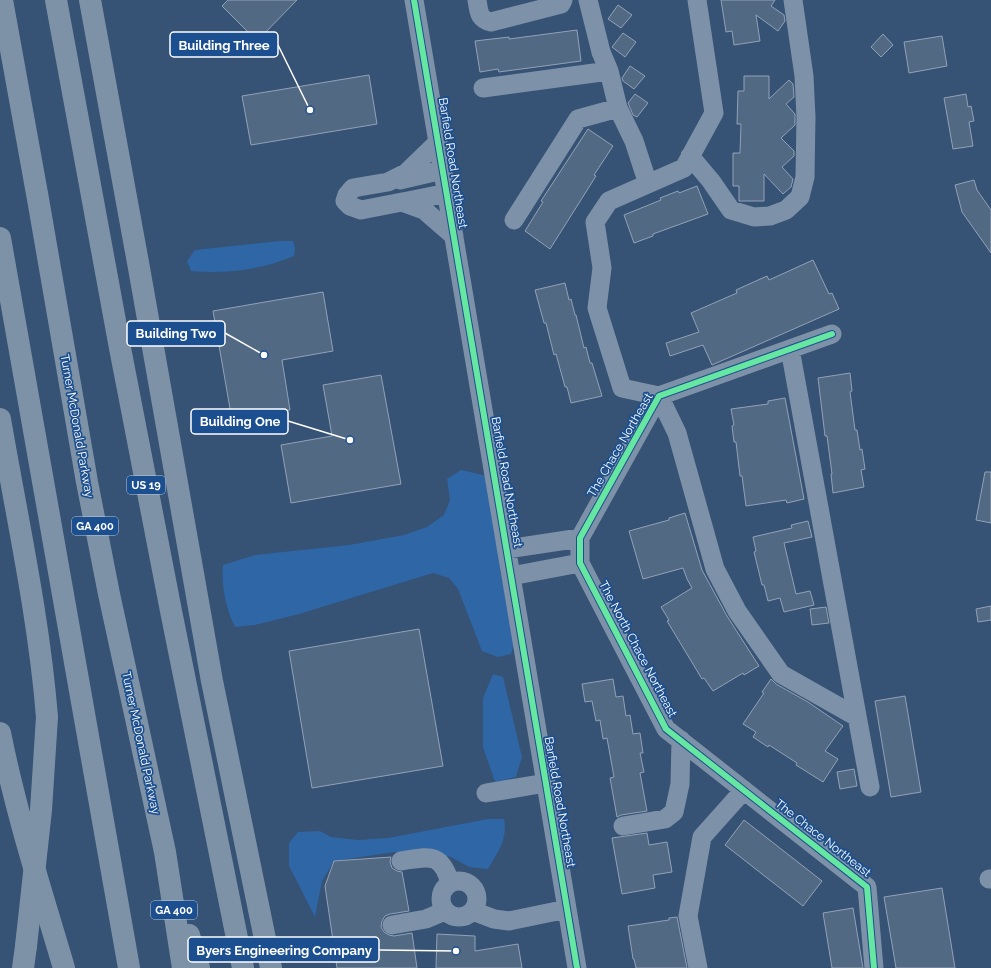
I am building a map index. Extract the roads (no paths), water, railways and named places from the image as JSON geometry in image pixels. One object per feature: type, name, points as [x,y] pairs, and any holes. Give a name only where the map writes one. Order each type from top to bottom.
[{"type":"highway","name":"Turner McDonald Parkway","points":[[2,0],[87,482],[109,594],[165,852],[183,968]]},
{"type":"highway","name":"US 19","points":[[56,0],[123,364],[243,968]]},
{"type":"highway","points":[[90,0],[144,291],[212,681],[271,968]]},
{"type":"highway","points":[[0,238],[129,968]]},
{"type":"highway","points":[[0,419],[43,675],[46,718],[41,810],[23,968]]},
{"type":"highway","points":[[0,733],[8,776],[64,968]]},
{"type":"highway","points":[[165,852],[199,968]]},
{"type":"street","name":"Barfield Road Northeast","points":[[414,0],[577,968]]},
{"type":"street","points":[[477,0],[479,14],[484,21],[491,22],[561,4],[563,0]]},
{"type":"street","points":[[588,0],[601,52],[609,70],[618,108],[634,141],[648,184]]},
{"type":"street","points":[[659,396],[622,388],[597,308],[602,268],[595,222],[609,201],[684,168],[714,113],[697,0]]},
{"type":"street","points":[[690,156],[711,181],[731,210],[754,217],[770,216],[786,210],[800,197],[805,177],[806,117],[804,76],[793,0]]},
{"type":"street","points":[[483,88],[609,70]]},
{"type":"street","points":[[514,220],[578,119],[618,108]]},
{"type":"street","points":[[388,182],[406,173],[438,142]]},
{"type":"street","points":[[443,170],[353,188],[339,203],[361,210],[447,193]]},
{"type":"street","points":[[397,203],[402,202],[424,210],[454,236]]},
{"type":"street","name":"The Chace Northeast","points":[[580,562],[580,538],[659,396],[832,334]]},
{"type":"street","points":[[790,349],[870,787]]},
{"type":"street","name":"The Chace Northeast","points":[[659,396],[678,433],[715,569],[737,611],[781,674],[857,717]]},
{"type":"street","points":[[507,549],[580,538]]},
{"type":"street","points":[[511,576],[580,562]]},
{"type":"street","name":"The North Chace Northeast","points":[[580,562],[666,729],[751,796]]},
{"type":"street","points":[[623,826],[665,819],[674,812],[680,784],[681,740]]},
{"type":"street","points":[[486,793],[546,783]]},
{"type":"street","points":[[698,968],[688,916],[702,837],[751,796]]},
{"type":"street","name":"The Chace Northeast","points":[[751,796],[867,887],[874,968]]},
{"type":"street","points":[[401,861],[427,857],[440,862],[446,871],[450,883]]},
{"type":"street","points":[[462,881],[473,887],[478,899],[477,905],[473,911],[468,915],[456,917],[445,911],[440,899],[445,887],[450,883],[462,881]]},
{"type":"street","points":[[473,911],[494,919],[509,920],[567,910]]},
{"type":"street","points":[[392,925],[426,919],[445,911]]},
{"type":"place","name":"Building Three","points":[[310,110]]},
{"type":"place","name":"Building Two","points":[[264,355]]},
{"type":"place","name":"Building One","points":[[350,440]]},
{"type":"place","name":"Byers Engineering Company","points":[[456,951]]}]
